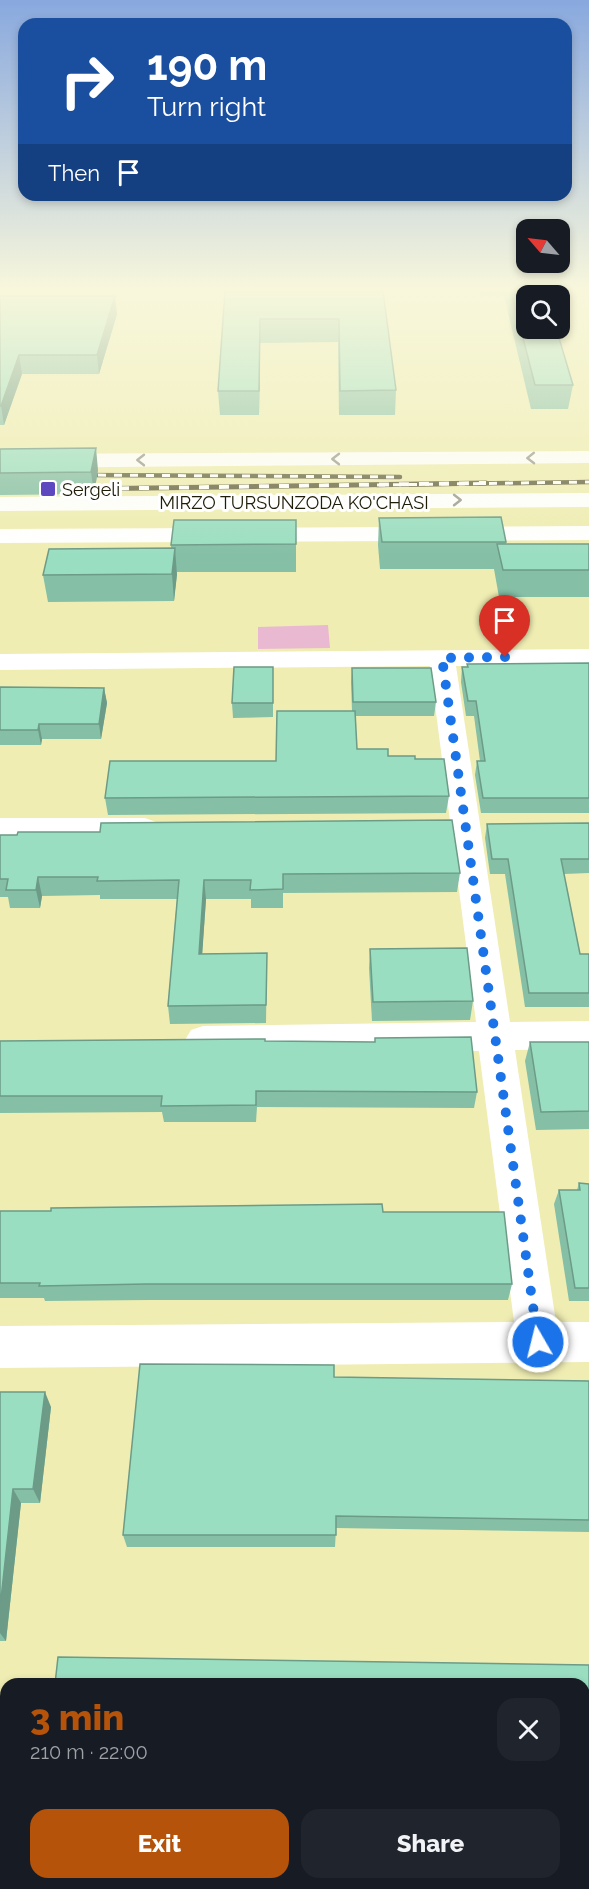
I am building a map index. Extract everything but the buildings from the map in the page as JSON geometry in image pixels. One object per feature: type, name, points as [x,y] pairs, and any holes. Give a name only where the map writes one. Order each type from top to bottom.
[{"type":"street","name":"MIRZO TURSUNZODA KO'CHASI","points":[[0,461],[589,457]]},
{"type":"street","points":[[403,459],[382,472],[380,482],[388,493],[405,501]]},
{"type":"street","name":"MIRZO TURSUNZODA KO'CHASI","points":[[0,504],[589,500]]},
{"type":"street","points":[[0,536],[589,533]]},
{"type":"street","points":[[0,662],[589,657]]},
{"type":"street","points":[[442,658],[538,1342]]},
{"type":"street","points":[[0,830],[167,828]]},
{"type":"street","points":[[177,1040],[589,1035]]},
{"type":"street","points":[[0,1347],[589,1342]]},
{"type":"shaded area","points":[[328,625],[330,648],[258,649],[258,627]]},
{"type":"railway","points":[[82,475],[400,477]]},
{"type":"railway","points":[[377,485],[589,482]]},
{"type":"railway","points":[[79,489],[486,483]]},
{"type":"place","name":"Sergeli","points":[[48,489]]},
{"type":"route","points":[[505,657],[442,658],[538,1342]]}]
